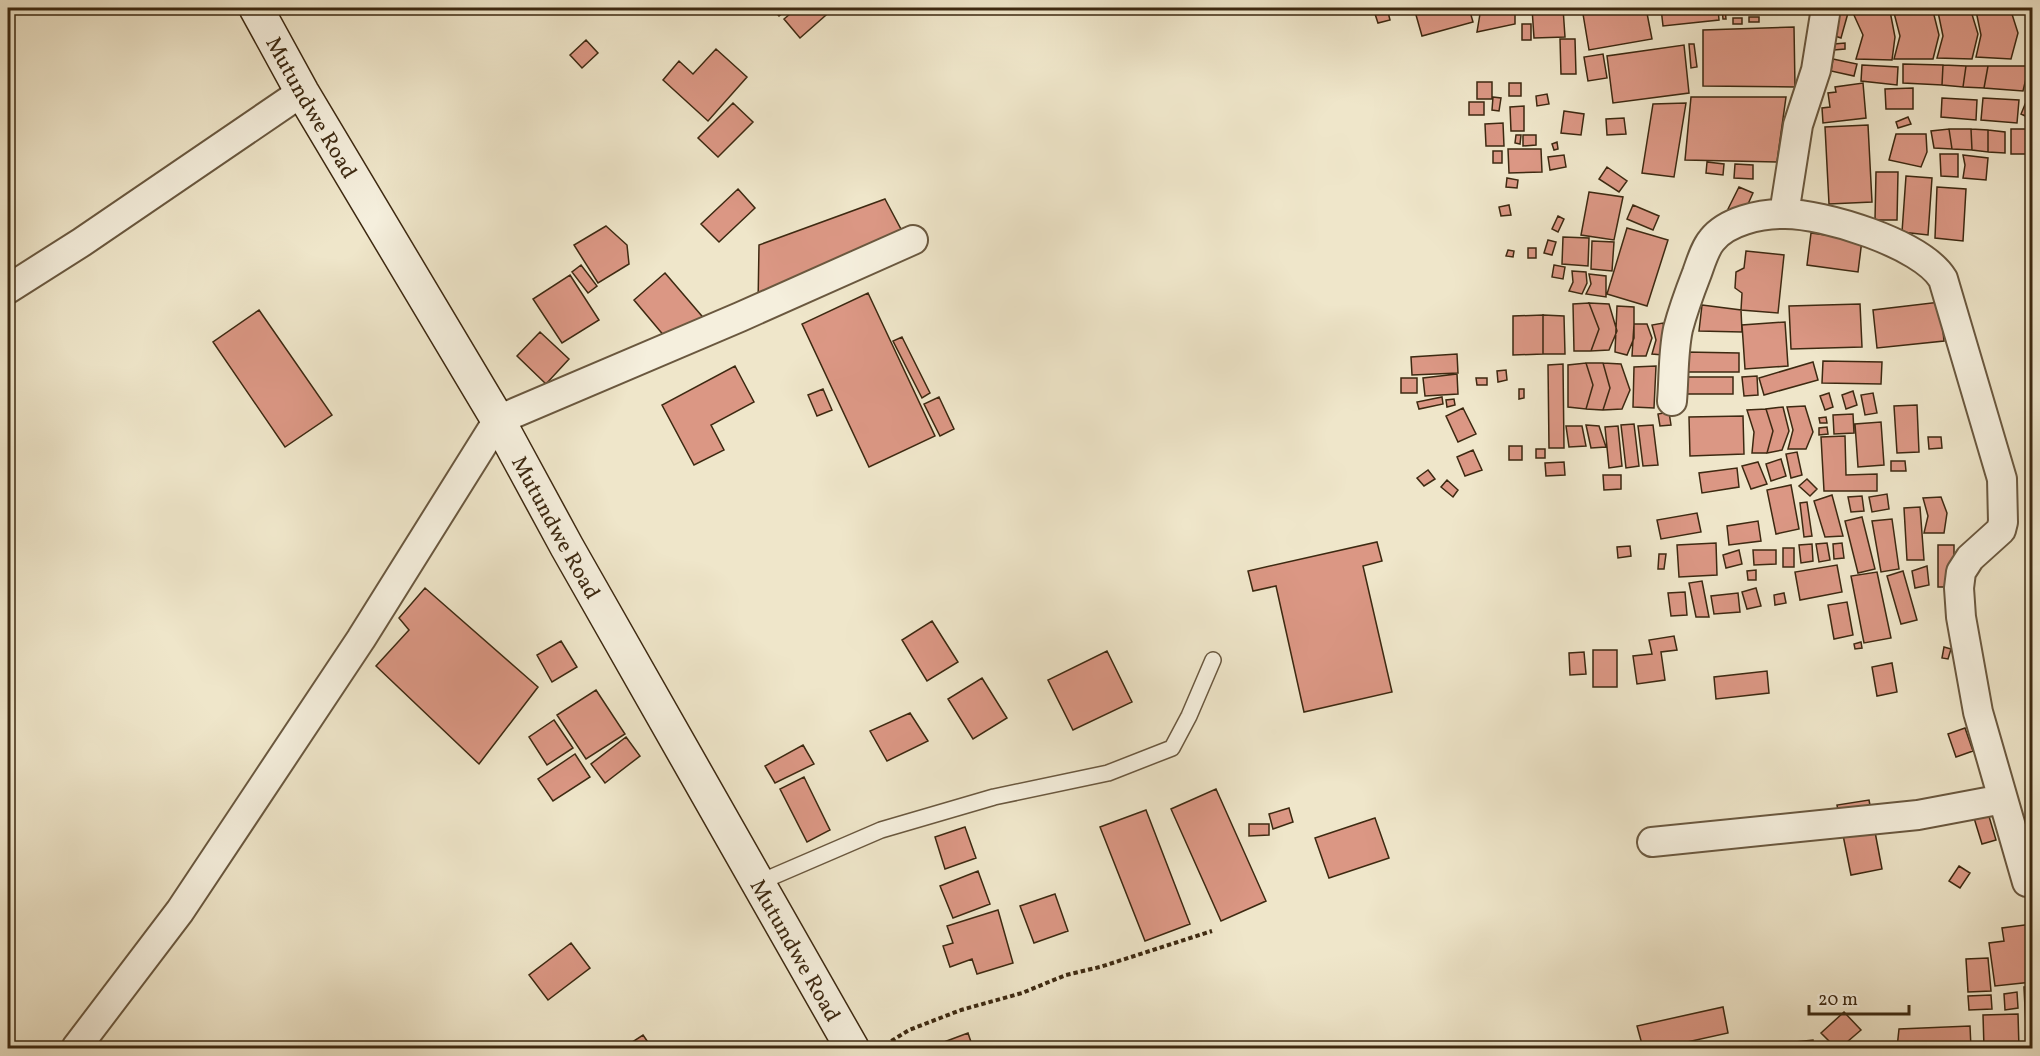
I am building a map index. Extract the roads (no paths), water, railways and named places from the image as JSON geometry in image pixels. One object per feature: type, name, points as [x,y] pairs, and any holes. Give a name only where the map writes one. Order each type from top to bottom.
[{"type":"main road","name":"Mutundwe Road","points":[[256,8],[302,92],[498,420],[567,547],[852,1048]]},
{"type":"street","points":[[1784,214],[1798,125],[1816,70],[1826,8]]},
{"type":"street","points":[[8,289],[82,242],[302,92]]},
{"type":"street","points":[[1672,401],[1678,331],[1691,288],[1712,240],[1725,229],[1753,217],[1784,214],[1810,217],[1879,236],[1905,247],[1937,268],[1943,279],[2002,479],[2004,513],[2001,530],[1970,558],[1961,572],[1959,588],[1961,617],[1978,712],[2027,882],[2032,881]]},
{"type":"street","points":[[76,1048],[180,911],[361,639],[498,420],[740,317],[913,240]]},
{"type":"street","points":[[1652,842],[1918,815],[2003,799]]},
{"type":"lane","points":[[758,883],[881,830],[994,796],[1108,773],[1172,748],[1189,716],[1213,660]]}]
